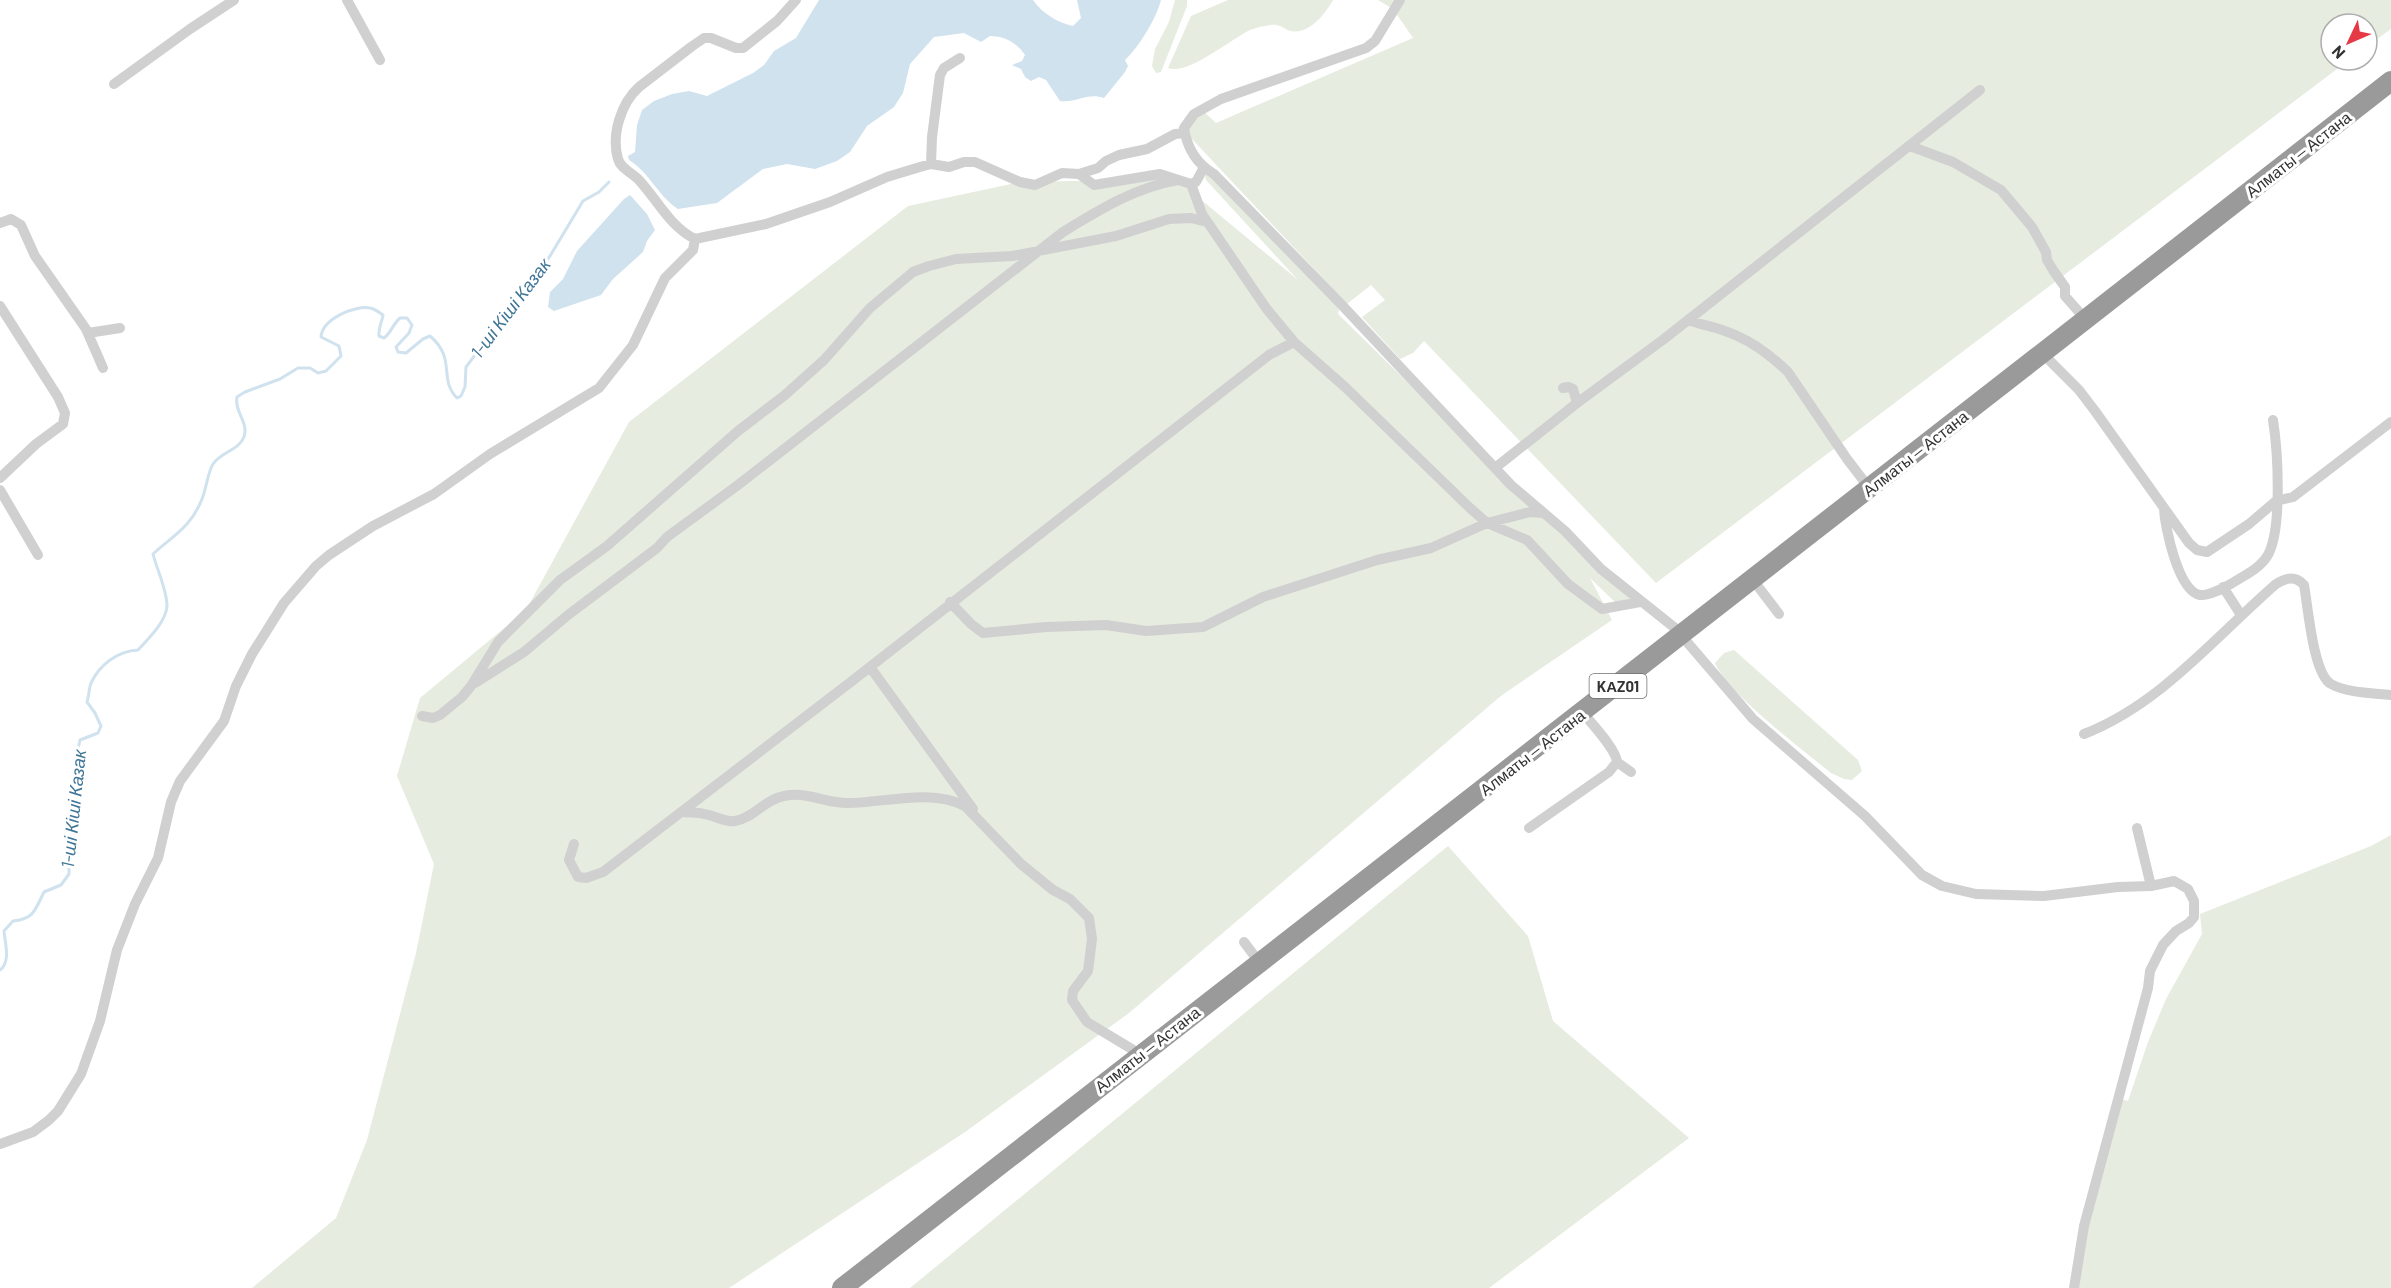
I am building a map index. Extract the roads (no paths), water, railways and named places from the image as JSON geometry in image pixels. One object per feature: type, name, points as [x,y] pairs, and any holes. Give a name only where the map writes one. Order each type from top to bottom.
[{"type":"highway","name":"Алматы — Астана","points":[[842,1288],[1140,1054],[1583,713],[2390,85]]},
{"type":"street","points":[[114,84],[234,0]]},
{"type":"street","points":[[347,0],[380,60]]},
{"type":"street","points":[[796,0],[777,21],[743,48],[736,48],[711,38],[699,42],[639,87],[623,107],[616,144],[620,163],[637,178],[674,224],[695,239],[766,224],[830,202],[886,177],[932,164],[949,167],[964,162],[975,162],[1026,184],[1035,184],[1062,173],[1079,174],[1098,168],[1106,160],[1147,149],[1174,134],[1185,133]]},
{"type":"street","points":[[1400,0],[1375,41],[1366,48],[1221,99],[1189,118],[1184,128],[1185,133],[1203,169],[1214,174],[1495,468],[1542,513],[1565,531],[1601,569],[1682,636],[1753,719],[1865,816],[1913,868],[1933,882],[1957,891],[1976,894],[2031,897],[2151,886],[2174,881],[2188,889],[2194,901],[2194,917],[2163,945],[2150,971],[2148,988],[2084,1226],[2074,1288]]},
{"type":"street","points":[[932,164],[931,146],[940,75],[945,68],[960,58]]},
{"type":"street","points":[[1495,468],[1577,403],[1689,320],[1980,90]]},
{"type":"street","points":[[1910,146],[1953,162],[2001,190],[2032,227],[2046,252],[2050,265],[2065,287],[2065,296],[2086,320]]},
{"type":"street","points":[[1079,174],[1094,185],[1160,174],[1191,184],[1196,182],[1203,169]]},
{"type":"street","points":[[422,716],[433,718],[440,716],[471,686],[524,652],[568,615],[657,548],[667,537],[738,485],[1063,232],[1110,204],[1162,182],[1178,180]]},
{"type":"street","points":[[1191,184],[1202,214],[1266,308],[1294,342],[1345,387],[1487,523],[1527,540],[1568,584],[1602,609],[1640,602]]},
{"type":"street","points":[[471,686],[498,642],[560,580],[607,546],[738,431],[785,395],[824,360],[856,322],[892,288],[914,272],[966,257],[1012,256],[1116,236],[1169,219],[1191,218],[1208,222]]},
{"type":"street","points":[[0,223],[11,219],[21,225],[35,256],[88,333],[103,368]]},
{"type":"street","points":[[0,1144],[33,1132],[49,1120],[58,1111],[81,1074],[100,1021],[117,950],[135,904],[158,858],[171,802],[180,781],[224,721],[241,676],[264,632],[284,603],[316,566],[329,555],[373,526],[434,494],[490,454],[598,388],[633,345],[665,278],[693,250],[695,239]]},
{"type":"street","points":[[0,306],[58,397],[66,419],[61,427],[36,444],[0,478]]},
{"type":"street","points":[[1689,320],[1752,343],[1772,356],[1788,372],[1846,459],[1870,489]]},
{"type":"street","points":[[88,333],[120,328]]},
{"type":"street","points":[[574,844],[569,860],[578,877],[591,877],[603,872],[1269,355],[1294,342]]},
{"type":"street","points":[[2043,354],[2079,390],[2192,546],[2207,552],[2249,524],[2277,501],[2293,497],[2391,422]]},
{"type":"street","points":[[1563,388],[1573,389],[1577,403]]},
{"type":"street","points":[[2164,509],[2167,534],[2187,586],[2200,595],[2223,587],[2254,570],[2269,553],[2278,517],[2276,439],[2272,420]]},
{"type":"street","points":[[0,490],[38,555]]},
{"type":"street","points":[[950,602],[983,633],[1046,627],[1106,625],[1146,632],[1203,627],[1263,597],[1377,560],[1431,548],[1487,523],[1530,512],[1542,513]]},
{"type":"street","points":[[2084,734],[2101,728],[2168,683],[2283,579],[2295,578],[2304,585],[2322,676],[2340,687],[2391,695]]},
{"type":"street","points":[[1753,580],[1779,614]]},
{"type":"street","points":[[2223,587],[2241,615]]},
{"type":"street","points":[[870,667],[926,741],[976,814],[1021,864],[1086,913],[1092,939],[1090,960],[1088,971],[1071,995],[1073,1005],[1093,1027],[1140,1054]]},
{"type":"street","points":[[1529,828],[1609,772],[1617,762],[1617,757],[1611,748],[1583,713]]},
{"type":"street","points":[[1617,762],[1631,772]]},
{"type":"street","points":[[681,812],[706,814],[733,822],[750,817],[780,796],[792,794],[809,795],[846,803],[938,797],[955,800],[976,814]]},
{"type":"street","points":[[2137,828],[2151,886]]},
{"type":"street","points":[[1244,942],[1259,962]]},
{"type":"water","points":[[819,0],[1033,0],[1051,17],[1073,26],[1081,18],[1077,0],[1161,0],[1146,32],[1125,60],[1128,66],[1125,72],[1104,98],[1093,96],[1060,101],[1046,80],[1039,77],[1031,81],[1025,77],[1021,69],[1012,65],[1022,61],[1025,55],[1006,39],[990,36],[981,42],[964,33],[934,37],[910,64],[903,93],[894,107],[867,126],[850,152],[837,161],[815,169],[787,164],[763,169],[717,203],[678,209],[664,197],[643,171],[629,160],[628,156],[635,152],[637,125],[642,110],[654,101],[672,94],[689,91],[707,96],[753,73],[764,65],[774,51],[796,38]]},
{"type":"water","points":[[630,195],[647,214],[655,230],[643,252],[613,279],[601,295],[554,311],[548,307],[550,292],[563,279],[577,251]]},
{"type":"waterway","name":"1-ші Кіші Казак","points":[[0,970],[6,957],[4,931],[13,921],[30,916],[44,892],[61,885],[69,874],[69,836],[77,793],[76,777],[81,760],[78,749],[80,740],[98,733],[101,726],[87,702],[91,683],[99,670],[110,660],[123,653],[138,650],[156,630],[163,618],[167,600],[153,554],[193,517],[216,460],[242,441],[245,427],[237,397],[280,379],[298,368],[310,368],[318,373],[326,371],[341,356],[339,346],[321,337],[323,330],[327,324],[340,315],[364,308],[374,309],[383,315],[379,336],[384,338],[400,318],[407,318],[412,325],[409,333],[396,347],[398,352],[406,353],[430,336],[443,353],[451,391],[457,398],[461,396],[465,387],[466,367],[550,256],[583,201],[599,192],[609,182]]}]
